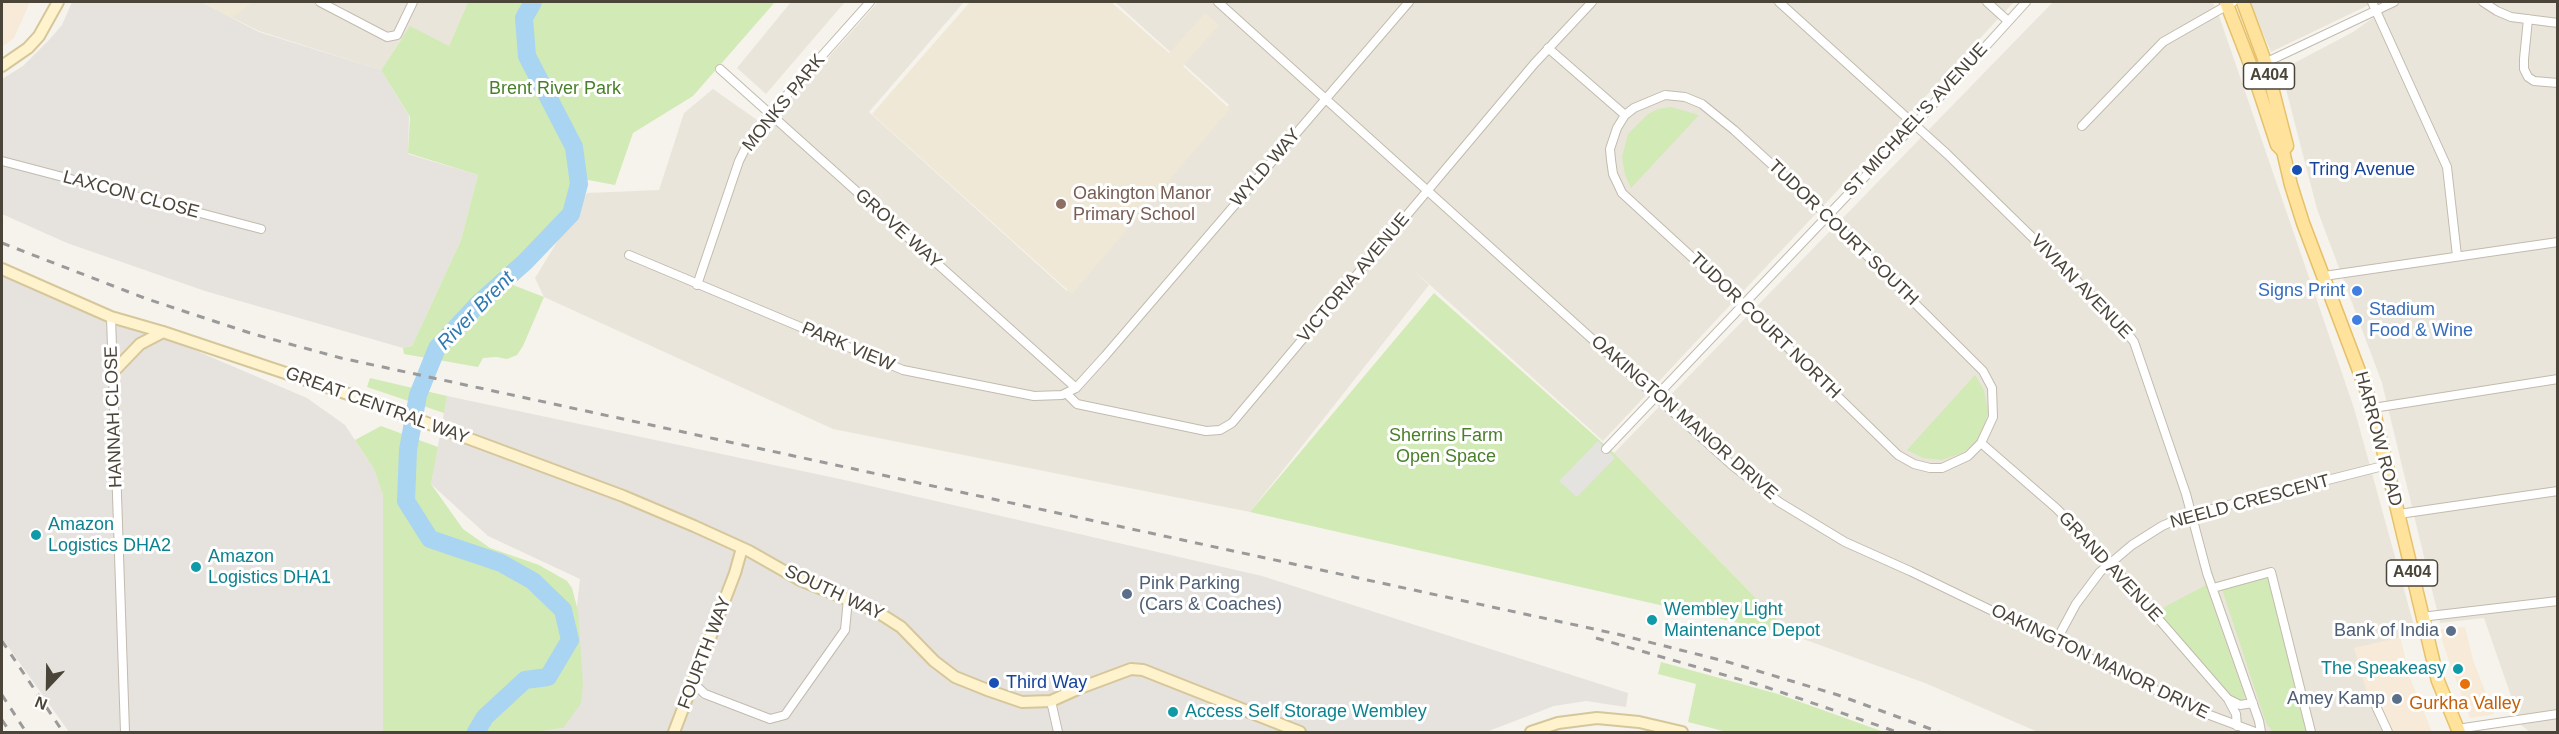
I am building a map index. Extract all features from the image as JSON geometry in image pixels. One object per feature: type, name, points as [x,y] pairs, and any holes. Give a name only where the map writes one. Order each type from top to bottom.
[{"type":"main road","points":[[2,66],[28,48],[39,36],[58,2]]},
{"type":"main road","name":"HARROW ROAD","points":[[2229,2],[2277,145],[2283,151],[2303,223],[2373,408],[2421,617],[2438,681],[2458,731]]},
{"type":"main road","name":"HARROW ROAD","points":[[2243,2],[2266,64],[2287,146],[2283,151]]},
{"type":"main road","name":"GREAT CENTRAL WAY","points":[[2,269],[111,317],[163,332],[383,407],[623,496],[745,549]]},
{"type":"main road","points":[[115,370],[140,344],[163,332]]},
{"type":"main road","name":"FOURTH WAY","points":[[674,732],[745,549]]},
{"type":"main road","name":"SOUTH WAY","points":[[745,549],[801,580],[876,611],[901,627],[934,661],[955,677],[1023,702],[1051,702],[1080,688],[1131,669],[1143,670],[1300,732]]},
{"type":"main road","points":[[1531,732],[1558,723],[1597,718],[1639,722],[1682,732]]},
{"type":"street","points":[[320,2],[387,37],[397,35],[413,2]]},
{"type":"street","name":"MONKS PARK","points":[[697,285],[739,161],[770,114],[870,2]]},
{"type":"street","name":"OAKINGTON MANOR DRIVE","points":[[1221,2],[1732,465],[1797,514],[1845,542],[2199,711],[2255,732]]},
{"type":"street","name":"WYLD WAY","points":[[1076,388],[1408,2]]},
{"type":"street","name":"VICTORIA AVENUE","points":[[1066,394],[1073,402],[1081,405],[1206,431],[1226,428],[1238,417],[1548,48],[1592,2]]},
{"type":"street","name":"VIVIAN AVENUE","points":[[1779,2],[1915,124],[2112,315],[2134,342],[2192,514],[2213,588],[2261,732]]},
{"type":"street","points":[[1987,2],[2008,21]]},
{"type":"street","name":"ST MICHAEL'S AVENUE","points":[[1606,449],[1915,124],[2026,2]]},
{"type":"street","points":[[2082,126],[2163,42],[2229,2]]},
{"type":"street","points":[[2372,2],[2447,167],[2457,256]]},
{"type":"street","points":[[2252,69],[2394,2]]},
{"type":"street","points":[[2483,2],[2497,12],[2528,20],[2558,22]]},
{"type":"street","points":[[2528,20],[2524,69],[2528,77],[2534,81],[2558,83]]},
{"type":"street","points":[[1548,48],[1625,115]]},
{"type":"street","name":"GROVE WAY","points":[[720,69],[1076,388]]},
{"type":"street","name":"TUDOR COURT SOUTH","points":[[1625,115],[1644,102],[1665,95],[1685,97],[1702,104],[1734,130],[1826,216],[1983,371],[1992,388],[1994,405],[1990,428],[1981,443]]},
{"type":"street","name":"TUDOR COURT NORTH","points":[[1625,115],[1617,128],[1610,149],[1613,174],[1623,193],[1743,304],[1898,455],[1914,464],[1942,468],[1968,456],[1981,443]]},
{"type":"street","name":"LAXCON CLOSE","points":[[2,161],[261,229]]},
{"type":"street","points":[[2324,276],[2558,242]]},
{"type":"street","name":"PARK VIEW","points":[[629,255],[903,370],[1049,398],[1066,394],[1076,388]]},
{"type":"street","name":"HANNAH CLOSE","points":[[111,317],[115,370],[117,521],[125,732]]},
{"type":"street","points":[[2373,408],[2558,379]]},
{"type":"street","name":"GRAND AVENUE","points":[[1981,443],[2056,508],[2110,563],[2228,699],[2235,714],[2237,726]]},
{"type":"street","name":"NEELD CRESCENT","points":[[2056,641],[2087,588],[2110,563],[2146,535],[2174,520],[2387,465]]},
{"type":"street","points":[[2399,514],[2558,491]]},
{"type":"street","points":[[2213,588],[2271,572],[2312,732]]},
{"type":"street","points":[[693,683],[705,694],[770,719],[785,715],[845,630],[848,599]]},
{"type":"street","points":[[2421,617],[2558,601]]},
{"type":"street","points":[[2228,699],[2240,705],[2253,703]]},
{"type":"street","points":[[1051,702],[1059,732]]},
{"type":"street","points":[[2376,706],[2388,732]]},
{"type":"street","points":[[2458,731],[2558,714]]},
{"type":"shaded area","points":[[2,2],[30,2],[14,38],[2,47]]},
{"type":"shaded area","points":[[72,2],[201,2],[259,32],[381,70],[409,116],[408,154],[478,175],[461,240],[412,346],[403,348],[205,291],[67,243],[2,214],[2,79],[23,66],[49,40],[62,25]]},
{"type":"shaded area","points":[[201,2],[468,2],[449,46],[401,39],[381,70],[259,31]]},
{"type":"shaded area","points":[[201,2],[253,2],[232,18]]},
{"type":"shaded area","points":[[791,2],[845,2],[766,94],[737,68]]},
{"type":"shaded area","points":[[878,2],[964,2],[869,112],[1067,291],[1229,105],[1115,2],[2014,2],[1603,441],[1410,267],[1429,285],[1250,512],[833,429],[544,297],[535,278],[587,193],[659,190],[684,113],[713,89],[770,129],[784,107]]},
{"type":"shaded area","name":"Oakington Manor Primary School","points":[[970,2],[1111,2],[1169,53],[1205,13],[1219,25],[1183,66],[1230,109],[1072,294],[872,114]]},
{"type":"shaded area","points":[[2053,2],[2212,2],[2217,10],[2354,408],[2416,633],[2360,653],[2391,732],[2038,732],[1925,683],[1792,635],[1614,453]]},
{"type":"shaded area","points":[[2249,2],[2375,2],[2271,52]]},
{"type":"shaded area","points":[[2403,2],[2557,2],[2557,732],[2530,732],[2521,725],[2484,618],[2440,623],[2382,383],[2317,209],[2281,70],[2353,32],[2388,7]]},
{"type":"shaded area","points":[[2,268],[307,398],[345,425],[374,469],[383,495],[383,732],[69,732],[2,638]]},
{"type":"shaded area","points":[[447,396],[840,479],[1262,576],[1628,693],[1626,707],[1586,701],[1554,706],[1486,732],[535,732],[563,728],[580,579],[488,536],[431,484]]},
{"type":"shaded area","points":[[1598,441],[1615,458],[1577,497],[1559,481]]},
{"type":"shaded area","points":[[2465,627],[2473,660],[2494,714],[2491,715],[2470,718],[2439,629]]},
{"type":"shaded area","points":[[2400,637],[2410,678],[2432,732],[2382,732],[2370,703],[2354,648]]},
{"type":"green space","name":"Brent River Park","points":[[468,2],[775,2],[693,96],[633,133],[615,185],[572,177],[566,214],[522,258],[513,285],[544,297],[523,346],[517,355],[507,359],[483,358],[478,367],[404,354],[403,348],[412,346],[461,240],[478,175],[408,153],[410,117],[381,70],[410,26],[449,46]]},
{"type":"green space","points":[[1671,107],[1699,115],[1631,188],[1625,175],[1622,157],[1628,134],[1648,114],[1658,109]]},
{"type":"green space","name":"Sherrins Farm Open Space","points":[[1434,293],[1614,453],[1792,635],[1250,512]]},
{"type":"green space","points":[[1975,375],[1984,390],[1988,412],[1983,430],[1976,442],[1962,453],[1942,460],[1923,458],[1907,450]]},
{"type":"green space","points":[[370,378],[447,396],[444,413],[367,387]]},
{"type":"green space","points":[[381,426],[438,447],[431,484],[463,529],[490,548],[539,565],[567,581],[572,588],[578,611],[583,683],[581,703],[563,728],[535,732],[383,732],[383,495],[374,469],[355,440]]},
{"type":"green space","points":[[2269,577],[2308,732],[2273,732],[2266,723],[2222,589]]},
{"type":"green space","points":[[2206,585],[2245,697],[2242,702],[2236,701],[2157,611]]},
{"type":"green space","points":[[1661,662],[1778,694],[1884,732],[1727,732],[1688,722],[1696,684],[1658,674]]},
{"type":"waterway","name":"River Brent","points":[[476,732],[485,717],[525,680],[548,677],[570,640],[563,610],[533,581],[501,563],[430,539],[406,501],[408,450],[418,395],[437,348],[480,302],[525,262],[571,214],[579,184],[574,147],[527,56],[524,18],[533,2]]},
{"type":"railway","points":[[2,243],[147,299],[253,334],[341,358],[1617,634],[1728,662],[1838,695],[1939,732]]},
{"type":"railway","points":[[1596,638],[1766,687],[1897,732]]},
{"type":"railway","points":[[2,641],[63,732]]},
{"type":"railway","points":[[2,695],[26,732]]},
{"type":"railway","points":[[2,720],[10,732]]},
{"type":"place","name":"Tring Avenue","points":[[2297,170]]},
{"type":"place","name":"Oakington Manor Primary School","points":[[1061,204]]},
{"type":"place","name":"Signs Print","points":[[2357,291]]},
{"type":"place","name":"Stadium Food & Wine","points":[[2357,320]]},
{"type":"place","name":"Amazon Logistics DHA2","points":[[36,535]]},
{"type":"place","name":"Amazon Logistics DHA1","points":[[196,567]]},
{"type":"place","name":"Pink Parking (Cars & Coaches)","points":[[1127,594]]},
{"type":"place","name":"Wembley Light Maintenance Depot","points":[[1652,620]]},
{"type":"place","name":"Bank of India","points":[[2451,631]]},
{"type":"place","name":"The Speakeasy","points":[[2458,669]]},
{"type":"place","name":"Third Way","points":[[994,683]]},
{"type":"place","name":"Gurkha Valley","points":[[2465,684]]},
{"type":"place","name":"Amey Kamp","points":[[2397,699]]},
{"type":"place","name":"Access Self Storage Wembley","points":[[1173,712]]}]
